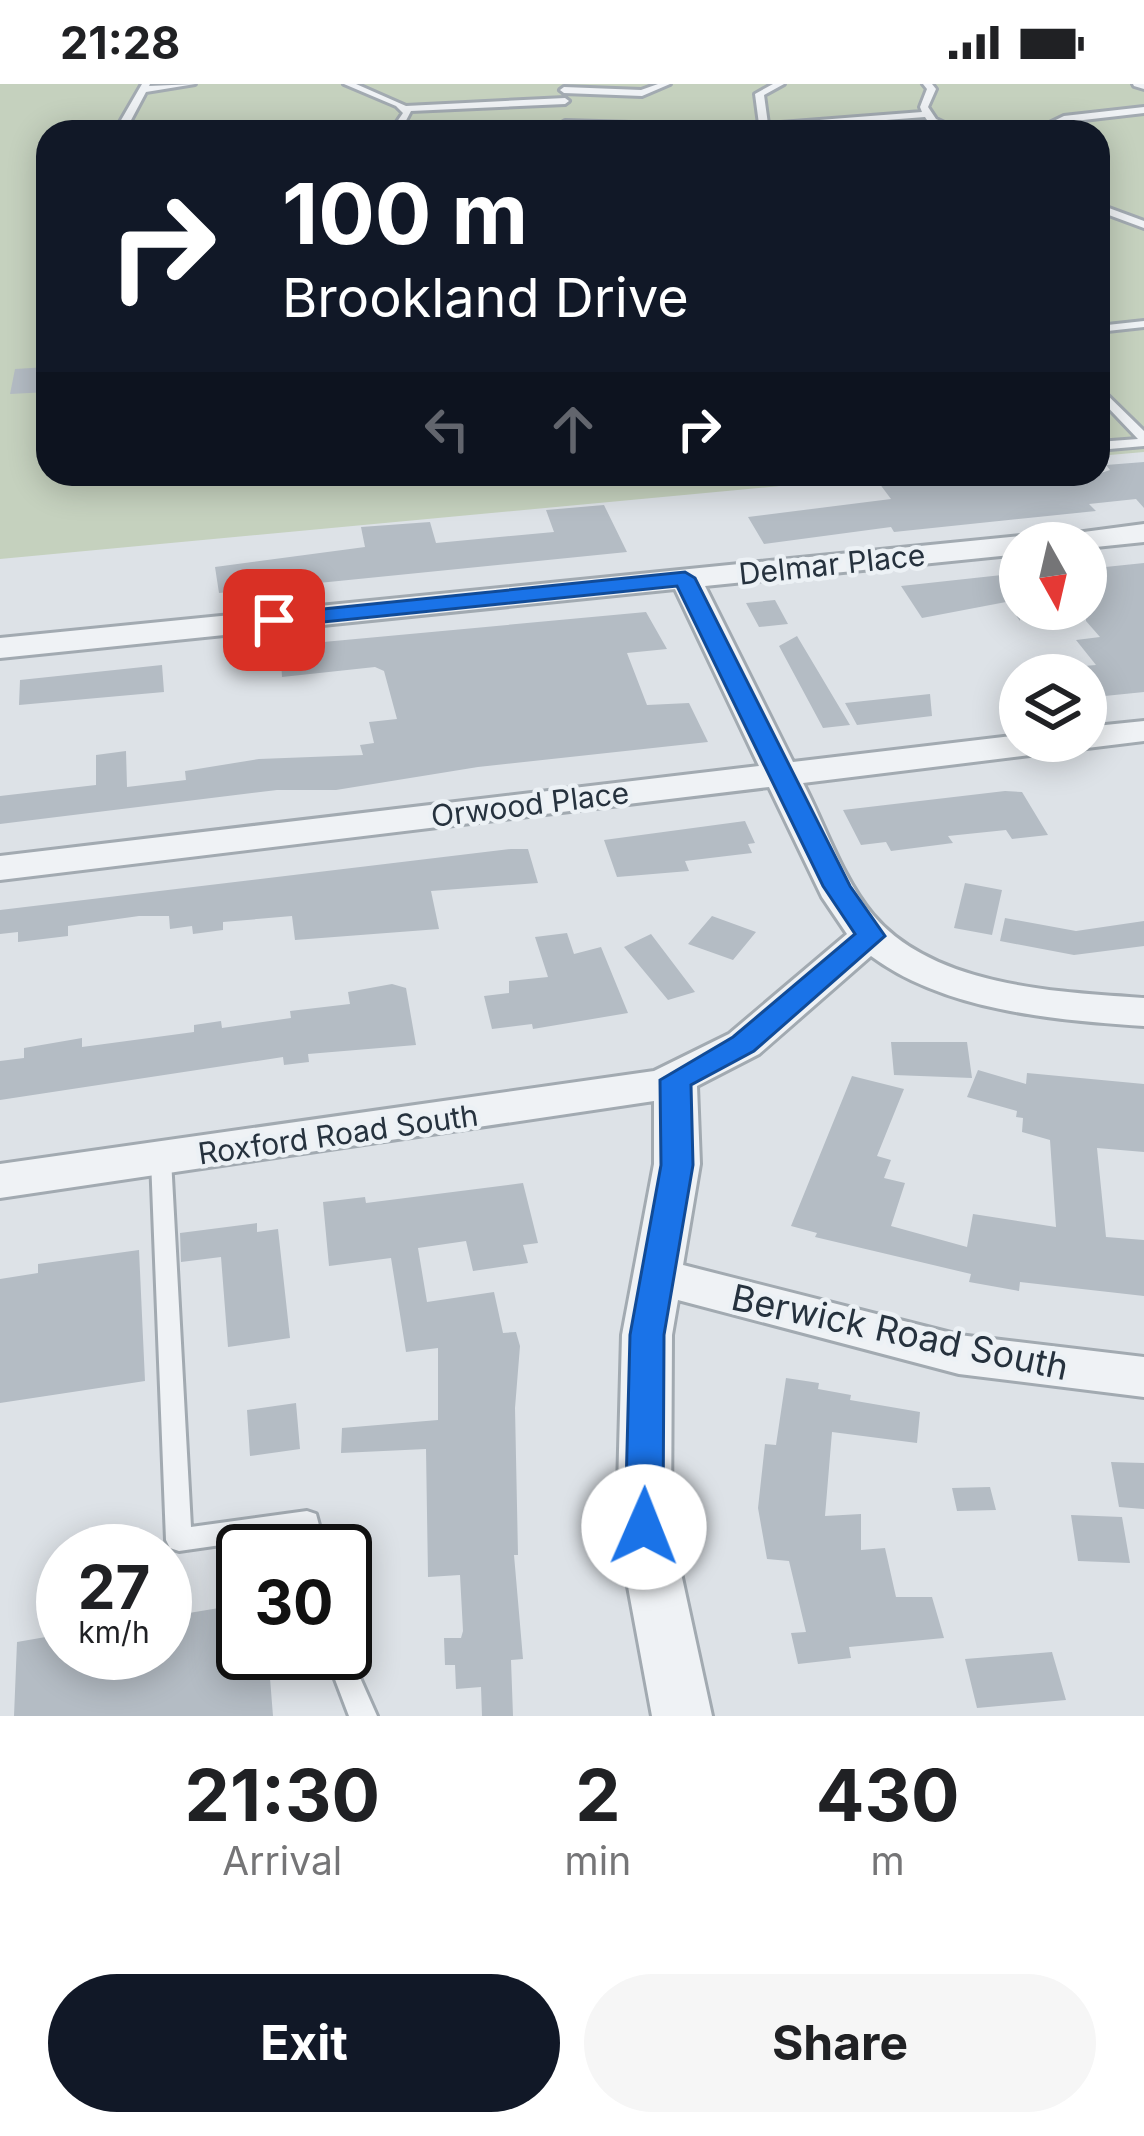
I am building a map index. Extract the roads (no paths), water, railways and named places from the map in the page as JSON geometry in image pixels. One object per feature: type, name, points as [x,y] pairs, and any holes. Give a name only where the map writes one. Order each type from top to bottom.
[{"type":"street","points":[[1107,537],[1144,533]]},
{"type":"street","name":"Delmar Place","points":[[0,648],[999,547]]},
{"type":"street","points":[[685,578],[837,886],[871,936],[903,957],[995,990],[1088,1009],[1144,1012]]},
{"type":"street","points":[[1107,735],[1144,731]]},
{"type":"street","name":"Orwood Place","points":[[0,868],[999,748]]},
{"type":"street","name":"Roxford Road South","points":[[0,1181],[595,1098],[675,1080],[744,1044],[871,936]]},
{"type":"street","points":[[675,1080],[677,1165],[647,1335],[644,1527],[682,1716]]},
{"type":"street","name":"Berwick Road South","points":[[658,1276],[784,1313],[1030,1366],[1144,1376]]},
{"type":"lane","points":[[126,120],[146,86],[191,84]]},
{"type":"lane","points":[[348,84],[404,109],[408,113],[403,120]]},
{"type":"lane","points":[[549,84],[564,95],[567,120]]},
{"type":"lane","points":[[404,109],[643,93],[666,84]]},
{"type":"lane","points":[[763,120],[759,94],[780,84]]},
{"type":"lane","points":[[927,84],[932,88],[924,107],[938,120]]},
{"type":"lane","points":[[1062,120],[1144,110]]},
{"type":"lane","points":[[867,120],[928,114]]},
{"type":"lane","points":[[1110,212],[1144,225]]},
{"type":"lane","points":[[1110,223],[1144,225]]},
{"type":"lane","points":[[1110,328],[1144,324]]},
{"type":"lane","points":[[1110,403],[1144,440]]},
{"type":"lane","points":[[1110,444],[1144,440]]},
{"type":"lane","points":[[161,1159],[179,1540],[216,1535]]},
{"type":"lane","points":[[348,1680],[362,1716]]}]
